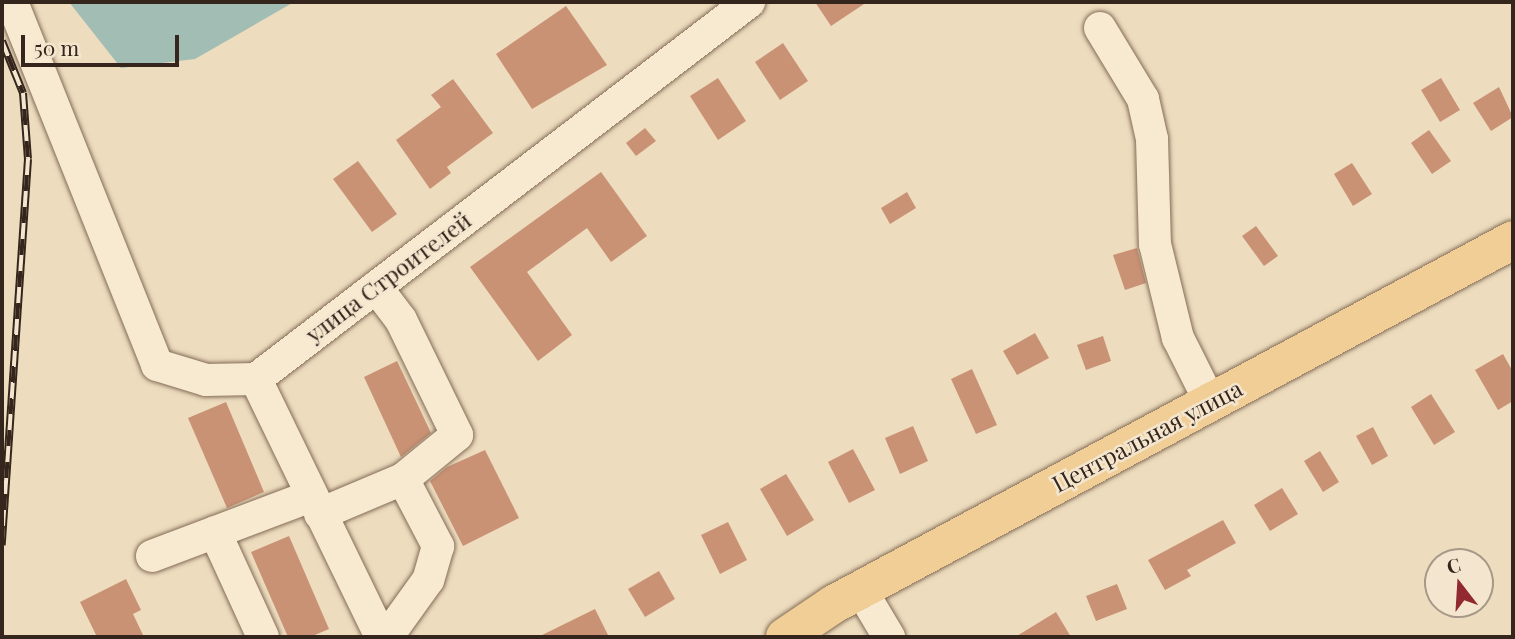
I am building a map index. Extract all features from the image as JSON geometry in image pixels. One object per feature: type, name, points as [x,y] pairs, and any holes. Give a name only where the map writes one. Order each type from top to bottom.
[{"type":"main road","name":"Центральная улица","points":[[785,637],[861,590],[1513,240]]},
{"type":"street","points":[[12,2],[157,365],[206,380],[256,379],[381,637]]},
{"type":"street","name":"улица Строителей","points":[[256,379],[749,2]]},
{"type":"street","points":[[1100,28],[1143,99],[1152,139],[1155,244],[1178,338],[1210,402]]},
{"type":"street","points":[[152,556],[215,532],[403,479],[457,435],[401,320],[376,287]]},
{"type":"street","points":[[387,637],[428,580],[438,546],[403,479]]},
{"type":"street","points":[[215,532],[263,637]]},
{"type":"street","points":[[861,590],[889,637]]},
{"type":"water","points":[[69,2],[294,2],[195,59],[121,68]]},
{"type":"building","points":[[815,2],[867,2],[831,26]]},
{"type":"building","points":[[566,6],[607,65],[532,109],[496,54]]},
{"type":"building","points":[[783,43],[808,81],[780,100],[755,62]]},
{"type":"building","points":[[718,78],[746,121],[718,140],[690,96]]},
{"type":"building","points":[[1441,78],[1460,110],[1440,122],[1421,90]]},
{"type":"building","points":[[453,79],[493,133],[447,167],[451,173],[430,189],[396,140],[441,107],[431,95]]},
{"type":"building","points":[[1499,87],[1513,117],[1491,131],[1473,103]]},
{"type":"building","points":[[645,128],[656,141],[636,156],[626,143]]},
{"type":"building","points":[[1429,130],[1451,161],[1432,174],[1411,143]]},
{"type":"building","points":[[358,161],[397,214],[372,232],[333,179]]},
{"type":"building","points":[[1352,163],[1372,194],[1353,206],[1334,174]]},
{"type":"building","points":[[601,172],[647,236],[611,262],[587,228],[527,272],[572,335],[538,361],[470,267]]},
{"type":"building","points":[[907,192],[916,208],[890,224],[881,208]]},
{"type":"building","points":[[1256,226],[1278,256],[1264,266],[1242,236]]},
{"type":"building","points":[[1137,248],[1146,283],[1125,290],[1113,255]]},
{"type":"building","points":[[1035,333],[1049,358],[1017,375],[1003,351]]},
{"type":"building","points":[[1103,336],[1111,361],[1086,370],[1077,345]]},
{"type":"building","points":[[1503,354],[1513,372],[1513,401],[1498,410],[1475,370]]},
{"type":"building","points":[[397,361],[431,433],[401,457],[364,377]]},
{"type":"building","points":[[972,369],[997,425],[976,434],[951,379]]},
{"type":"building","points":[[1431,394],[1455,432],[1434,445],[1411,407]]},
{"type":"building","points":[[226,402],[264,492],[227,508],[188,418]]},
{"type":"building","points":[[913,426],[928,461],[900,474],[885,438]]},
{"type":"building","points":[[1373,427],[1388,456],[1372,465],[1356,436]]},
{"type":"building","points":[[853,449],[875,490],[849,503],[828,462]]},
{"type":"building","points":[[485,450],[519,518],[463,546],[430,481],[447,467]]},
{"type":"building","points":[[1320,451],[1339,482],[1323,492],[1304,461]]},
{"type":"building","points":[[786,474],[814,520],[787,536],[760,489]]},
{"type":"building","points":[[1282,488],[1298,514],[1270,531],[1254,505]]},
{"type":"building","points":[[1223,520],[1236,543],[1187,570],[1191,576],[1165,590],[1148,560]]},
{"type":"building","points":[[728,522],[747,560],[720,574],[701,535]]},
{"type":"building","points":[[289,536],[329,629],[310,637],[288,637],[251,552]]},
{"type":"building","points":[[659,571],[675,599],[645,617],[628,589]]},
{"type":"building","points":[[126,579],[141,610],[133,614],[144,637],[97,637],[80,602]]},
{"type":"building","points":[[1117,584],[1127,609],[1096,621],[1086,596]]},
{"type":"building","points":[[595,609],[609,637],[538,637]]},
{"type":"building","points":[[1056,612],[1071,637],[1015,637]]},
{"type":"railway","points":[[2,41],[23,93],[28,159],[2,545]]}]
